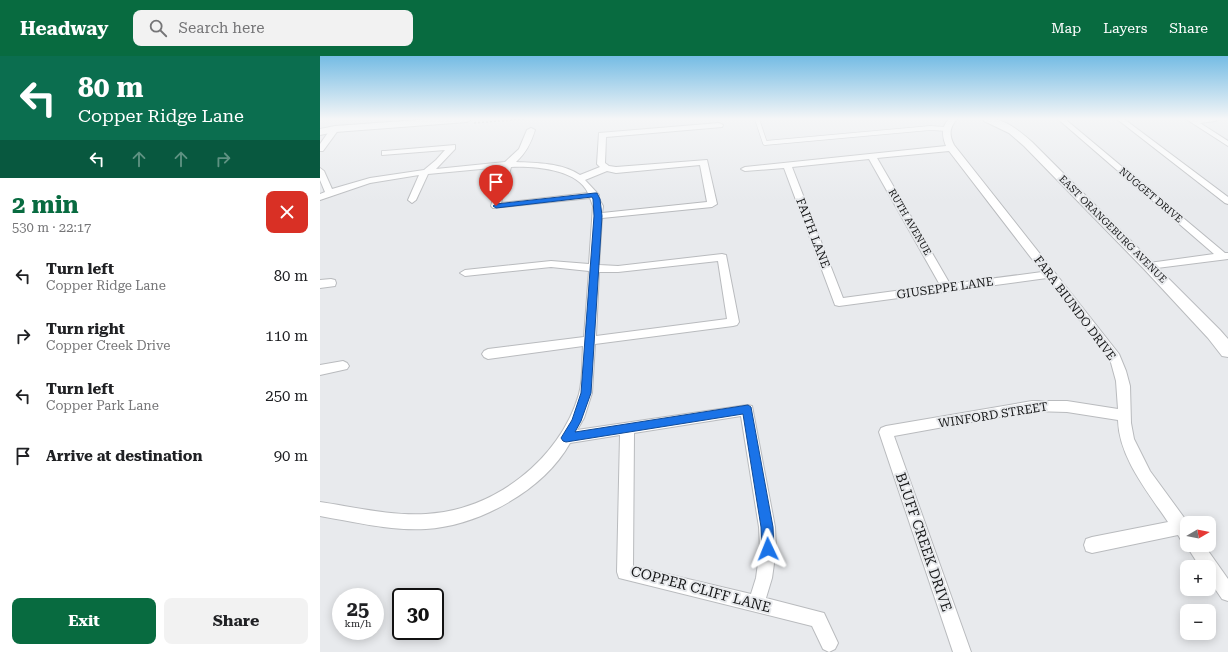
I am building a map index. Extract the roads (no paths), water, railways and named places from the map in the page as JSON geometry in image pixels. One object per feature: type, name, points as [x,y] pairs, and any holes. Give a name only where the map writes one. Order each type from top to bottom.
[{"type":"street","points":[[385,153],[452,147],[439,162],[425,172],[412,200]]},
{"type":"street","points":[[525,147],[507,164],[496,206],[595,195]]},
{"type":"street","points":[[598,216],[712,204],[704,162],[616,170],[606,168],[601,164],[602,147]]},
{"type":"street","name":"EAST ORANGEBURG AVENUE","points":[[1031,147],[1149,266],[1214,334],[1228,351]]},
{"type":"street","name":"NUGGET DRIVE","points":[[1093,147],[1225,256]]},
{"type":"street","points":[[1157,147],[1228,201]]},
{"type":"street","points":[[745,169],[952,148]]},
{"type":"street","name":"FARA BIUNDO DRIVE","points":[[952,148],[1115,357],[1123,380],[1124,416],[1127,438],[1134,455],[1146,476],[1180,525]]},
{"type":"street","name":"RUTH AVENUE","points":[[872,157],[947,288]]},
{"type":"street","points":[[320,197],[330,192],[373,179],[425,172],[507,164],[524,164],[552,168],[571,174],[590,188],[595,195],[598,206],[586,393],[576,421],[554,455],[527,482],[509,494],[489,505],[452,518],[431,522],[410,522],[320,509]]},
{"type":"street","name":"FAITH LANE","points":[[787,165],[839,302]]},
{"type":"street","points":[[579,179],[606,168]]},
{"type":"street","points":[[320,171],[330,192]]},
{"type":"street","points":[[1149,266],[1225,256]]},
{"type":"street","points":[[465,273],[551,264],[618,269],[722,257],[733,322],[488,354]]},
{"type":"street","name":"GIUSEPPE LANE","points":[[839,302],[1050,274]]},
{"type":"street","points":[[320,284],[331,283]]},
{"type":"street","points":[[320,370],[343,366]]},
{"type":"street","name":"WINFORD STREET","points":[[886,432],[1032,406],[1050,405],[1088,408],[1124,416]]},
{"type":"street","points":[[566,438],[748,410],[767,527],[768,549],[764,578],[756,604]]},
{"type":"street","name":"COPPER CLIFF LANE","points":[[627,428],[625,572],[818,619],[829,643]]},
{"type":"street","name":"BLUFF CREEK DRIVE","points":[[886,432],[962,652]]},
{"type":"street","points":[[1092,545],[1180,532]]},
{"type":"street","points":[[1199,552],[1228,593]]}]
